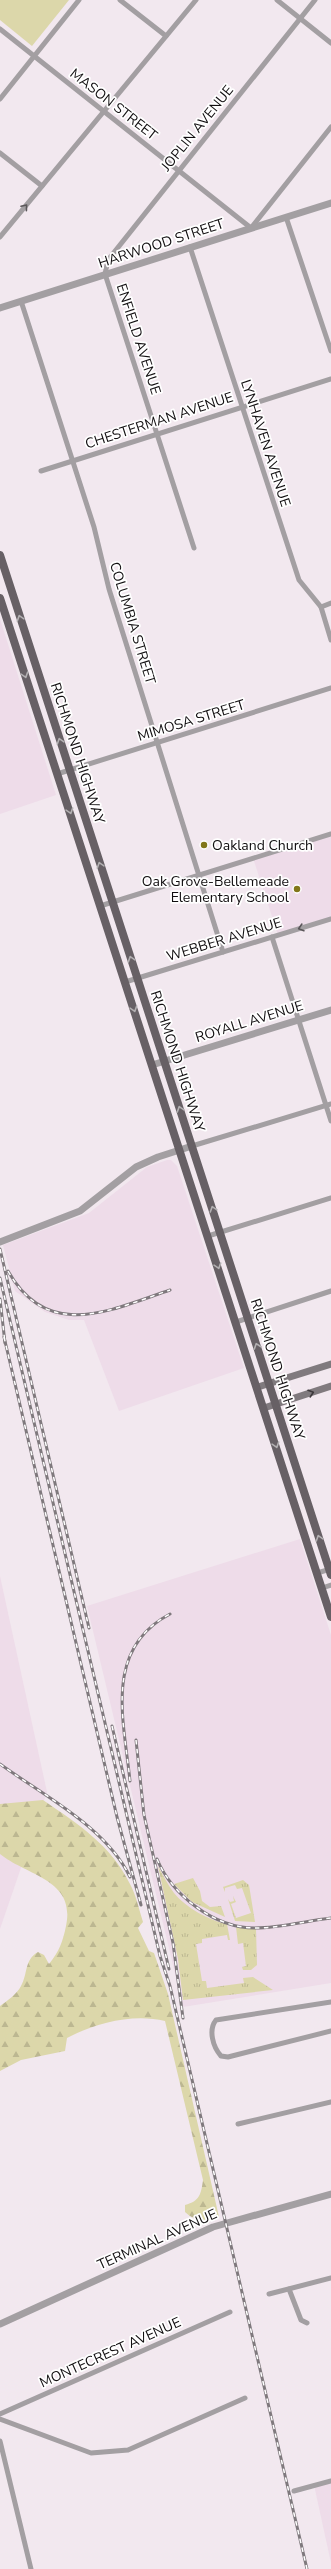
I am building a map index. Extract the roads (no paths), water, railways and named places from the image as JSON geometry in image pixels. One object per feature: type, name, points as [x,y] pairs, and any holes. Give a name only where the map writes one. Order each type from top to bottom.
[{"type":"main road","name":"RICHMOND HIGHWAY","points":[[0,555],[330,1571]]},
{"type":"main road","name":"RICHMOND HIGHWAY","points":[[0,598],[258,1387],[331,1617]]},
{"type":"main road","points":[[258,1387],[331,1364]]},
{"type":"main road","points":[[264,1408],[331,1386]]},
{"type":"street","points":[[0,99],[79,0]]},
{"type":"street","points":[[120,0],[166,36]]},
{"type":"street","points":[[0,237],[196,0]]},
{"type":"street","points":[[277,0],[331,43]]},
{"type":"street","name":"JOPLIN AVENUE","points":[[105,274],[108,260],[314,0]]},
{"type":"street","name":"MASON STREET","points":[[0,29],[251,228]]},
{"type":"street","points":[[251,228],[331,127]]},
{"type":"street","points":[[0,153],[42,186]]},
{"type":"street","name":"HARWOOD STREET","points":[[0,308],[331,203]]},
{"type":"street","points":[[286,217],[331,350]]},
{"type":"street","name":"LYNHAVEN AVENUE","points":[[190,247],[298,580],[321,607],[331,640]]},
{"type":"street","name":"ENFIELD AVENUE","points":[[105,274],[194,548]]},
{"type":"street","name":"COLUMBIA STREET","points":[[21,301],[72,461],[157,743],[223,952]]},
{"type":"street","name":"CHESTERMAN AVENUE","points":[[41,471],[331,379]]},
{"type":"street","points":[[321,607],[331,603]]},
{"type":"street","name":"MIMOSA STREET","points":[[58,774],[331,688]]},
{"type":"street","points":[[100,906],[331,834]]},
{"type":"street","name":"WEBBER AVENUE","points":[[125,982],[331,919]]},
{"type":"street","points":[[272,937],[328,1105],[331,1121]]},
{"type":"street","name":"ROYALL AVENUE","points":[[152,1065],[331,1010]]},
{"type":"street","points":[[0,1242],[80,1211],[136,1167],[192,1146],[328,1105]]},
{"type":"street","points":[[208,1236],[331,1198]]},
{"type":"street","points":[[236,1322],[331,1291]]},
{"type":"street","points":[[317,1573],[330,1571]]},
{"type":"street","points":[[322,1588],[331,1585]]},
{"type":"street","points":[[331,2002],[216,2020],[212,2029],[215,2048],[221,2056],[228,2057],[331,2031]]},
{"type":"street","points":[[238,2124],[331,2102]]},
{"type":"street","name":"TERMINAL AVENUE","points":[[0,2324],[213,2227],[331,2194]]},
{"type":"street","points":[[269,2294],[331,2278]]},
{"type":"street","points":[[289,2289],[300,2320],[307,2323]]},
{"type":"street","name":"MONTECREST AVENUE","points":[[0,2414],[230,2312]]},
{"type":"street","points":[[0,2419],[91,2453],[98,2453],[128,2450],[245,2398]]},
{"type":"street","points":[[0,2441],[31,2569]]},
{"type":"street","points":[[294,2491],[331,2481]]},
{"type":"railway","points":[[0,1249],[89,1628]]},
{"type":"railway","points":[[8,1271],[24,1293],[42,1307],[61,1313],[82,1315],[103,1311],[170,1290]]},
{"type":"railway","points":[[0,1278],[160,1956],[170,1986],[307,2569]]},
{"type":"railway","points":[[0,1299],[5,1343]]},
{"type":"railway","points":[[4,1337],[117,1817],[141,1905]]},
{"type":"railway","points":[[130,1781],[122,1711],[126,1666],[135,1646],[149,1629],[170,1614]]},
{"type":"railway","points":[[112,1726],[169,1969]]},
{"type":"railway","points":[[136,1740],[144,1815],[173,1943],[183,2018]]},
{"type":"railway","points":[[0,1764],[90,1828],[106,1843],[119,1859],[130,1877]]},
{"type":"railway","points":[[157,1859],[173,1885],[184,1897],[210,1916],[224,1922],[240,1927],[264,1928],[331,1918]]},
{"type":"place","name":"Oakland Church","points":[[204,845]]},
{"type":"place","name":"Oak Grove-Bellemeade Elementary School","points":[[297,889]]}]
